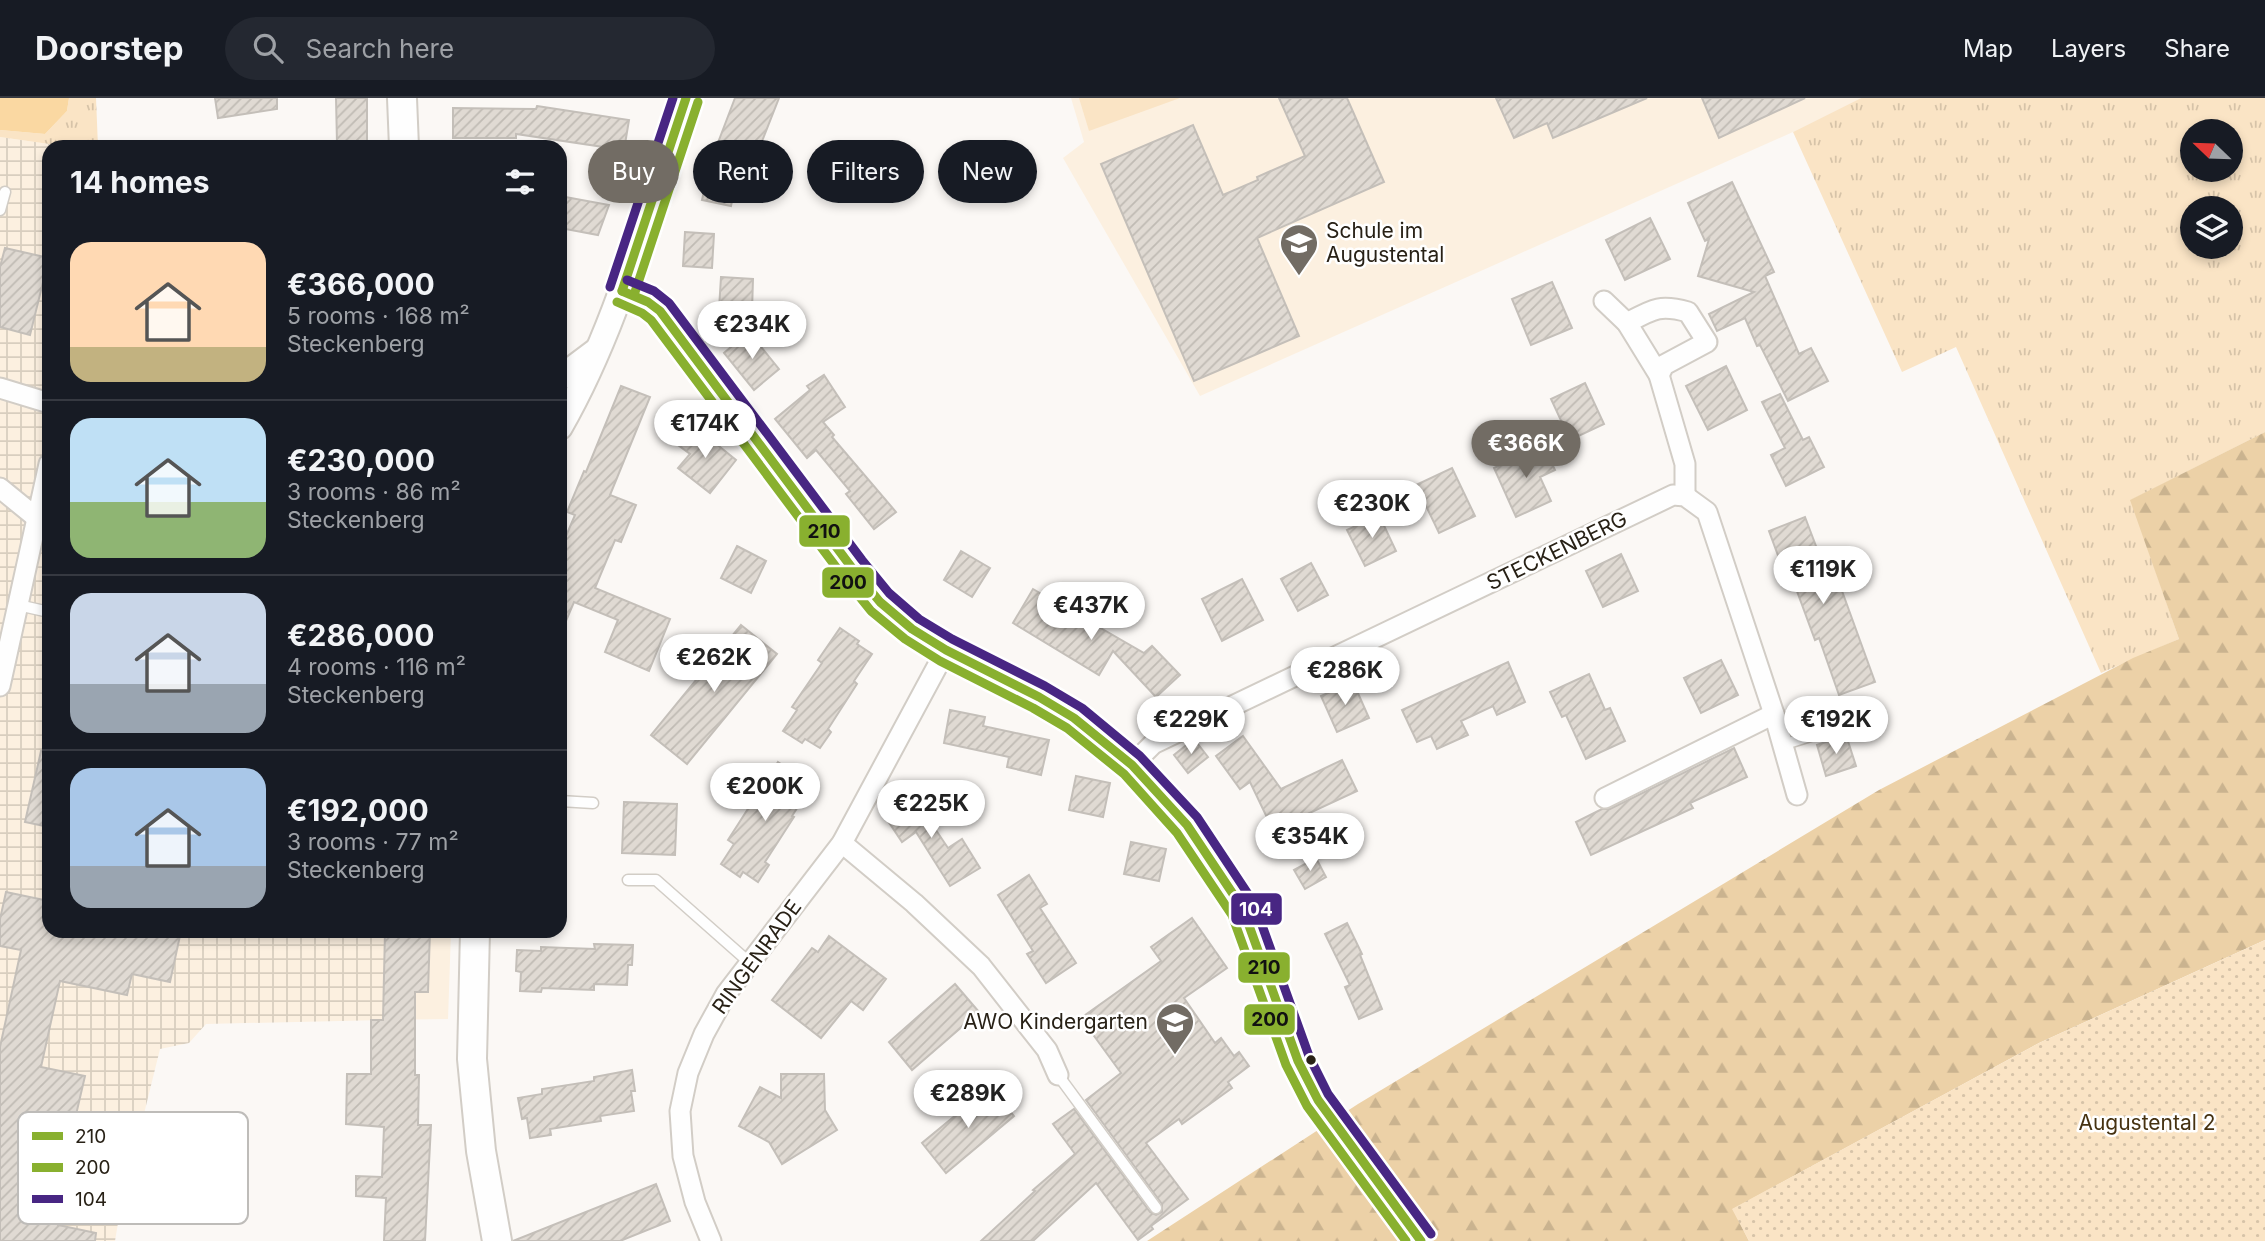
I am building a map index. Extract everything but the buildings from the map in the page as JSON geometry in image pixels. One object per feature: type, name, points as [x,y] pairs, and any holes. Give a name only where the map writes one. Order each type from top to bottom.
[{"type":"main road","points":[[402,98],[404,140]]},
{"type":"main road","points":[[475,938],[472,1059],[486,1192],[497,1241]]},
{"type":"street","points":[[567,407],[597,351],[622,291],[686,98]]},
{"type":"street","points":[[622,291],[648,302],[660,311],[852,568],[880,601],[912,629],[946,650],[1039,697],[1074,718],[1132,765],[1187,825],[1243,909],[1298,1061],[1318,1100],[1421,1241]]},
{"type":"street","points":[[1604,301],[1627,323],[1660,375],[1685,464],[1685,496],[1707,512],[1797,795]]},
{"type":"street","points":[[1627,323],[1667,306],[1688,312],[1707,342],[1664,365],[1660,375]]},
{"type":"street","points":[[567,373],[597,351]]},
{"type":"street","points":[[0,388],[42,400]]},
{"type":"street","points":[[0,488],[38,519]]},
{"type":"street","name":"STECKENBERG","points":[[1132,765],[1153,744],[1673,495],[1685,496]]},
{"type":"street","points":[[0,686],[42,499]]},
{"type":"street","name":"RINGENRADE","points":[[711,1241],[695,1202],[682,1156],[680,1111],[688,1073],[704,1034],[726,994],[842,843],[946,650]]},
{"type":"street","points":[[1605,798],[1773,714]]},
{"type":"street","points":[[842,843],[914,903],[981,966],[1048,1049],[1058,1075]]},
{"type":"lane","points":[[0,210],[5,192]]},
{"type":"lane","points":[[18,605],[42,610]]},
{"type":"lane","points":[[1782,745],[1842,726]]},
{"type":"lane","points":[[567,801],[593,803]]},
{"type":"lane","points":[[628,880],[656,880],[750,963]]},
{"type":"lane","points":[[1058,1075],[1156,1208]]},
{"type":"shaded area","points":[[0,98],[69,98],[67,111],[45,134],[0,130]]},
{"type":"shaded area","name":"Schule im Augustental","points":[[1071,98],[1861,98],[1793,132],[1200,396],[1063,158],[1084,142]]},
{"type":"shaded area","points":[[0,137],[42,143],[42,938],[385,938],[383,1020],[206,1024],[189,1043],[160,1049],[144,1112],[18,1112],[18,1224],[118,1224],[115,1241],[0,1241]]},
{"type":"shaded area","points":[[385,938],[451,938],[448,1019],[383,1020]]},
{"type":"green space","points":[[69,98],[96,98],[98,140],[42,140],[42,143],[0,137],[0,130],[45,134],[67,111]]},
{"type":"green space","points":[[1079,98],[1180,98],[1089,131]]},
{"type":"green space","points":[[1861,98],[2265,98],[2265,432],[2131,500],[2179,639],[2101,673],[1956,347],[1902,372],[1793,132]]},
{"type":"green space","points":[[2265,432],[2265,940],[2039,1043],[1733,1209],[1749,1241],[1147,1241],[1358,1104],[1879,790],[2133,658],[2179,639],[2130,500]]},
{"type":"green space","name":"Augustental 2","points":[[2265,940],[2265,1241],[1749,1241],[1732,1209],[2039,1043]]},
{"type":"transit line","name":"104","points":[[610,287],[673,98]]},
{"type":"transit line","name":"210","points":[[622,291],[686,98]]},
{"type":"transit line","name":"200","points":[[634,295],[698,102]]},
{"type":"transit line","name":"104","points":[[627,280],[654,291],[669,303],[889,593],[919,619],[952,639],[1082,708],[1140,756],[1197,817],[1254,903],[1309,1056],[1328,1094],[1431,1234]]},
{"type":"transit line","name":"210","points":[[622,291],[648,302],[660,311],[880,602],[912,629],[946,650],[1039,697],[1074,718],[1132,765],[1187,825],[1243,909],[1298,1061],[1318,1100],[1421,1241]]},
{"type":"transit line","name":"200","points":[[617,302],[651,320],[871,611],[905,639],[940,661],[1067,728],[1124,774],[1177,833],[1232,915],[1286,1065],[1307,1106],[1406,1241]]},
{"type":"place","name":"Schule im Augustental","points":[[1299,277]]},
{"type":"place","name":"AWO Kindergarten","points":[[1175,1056]]}]
